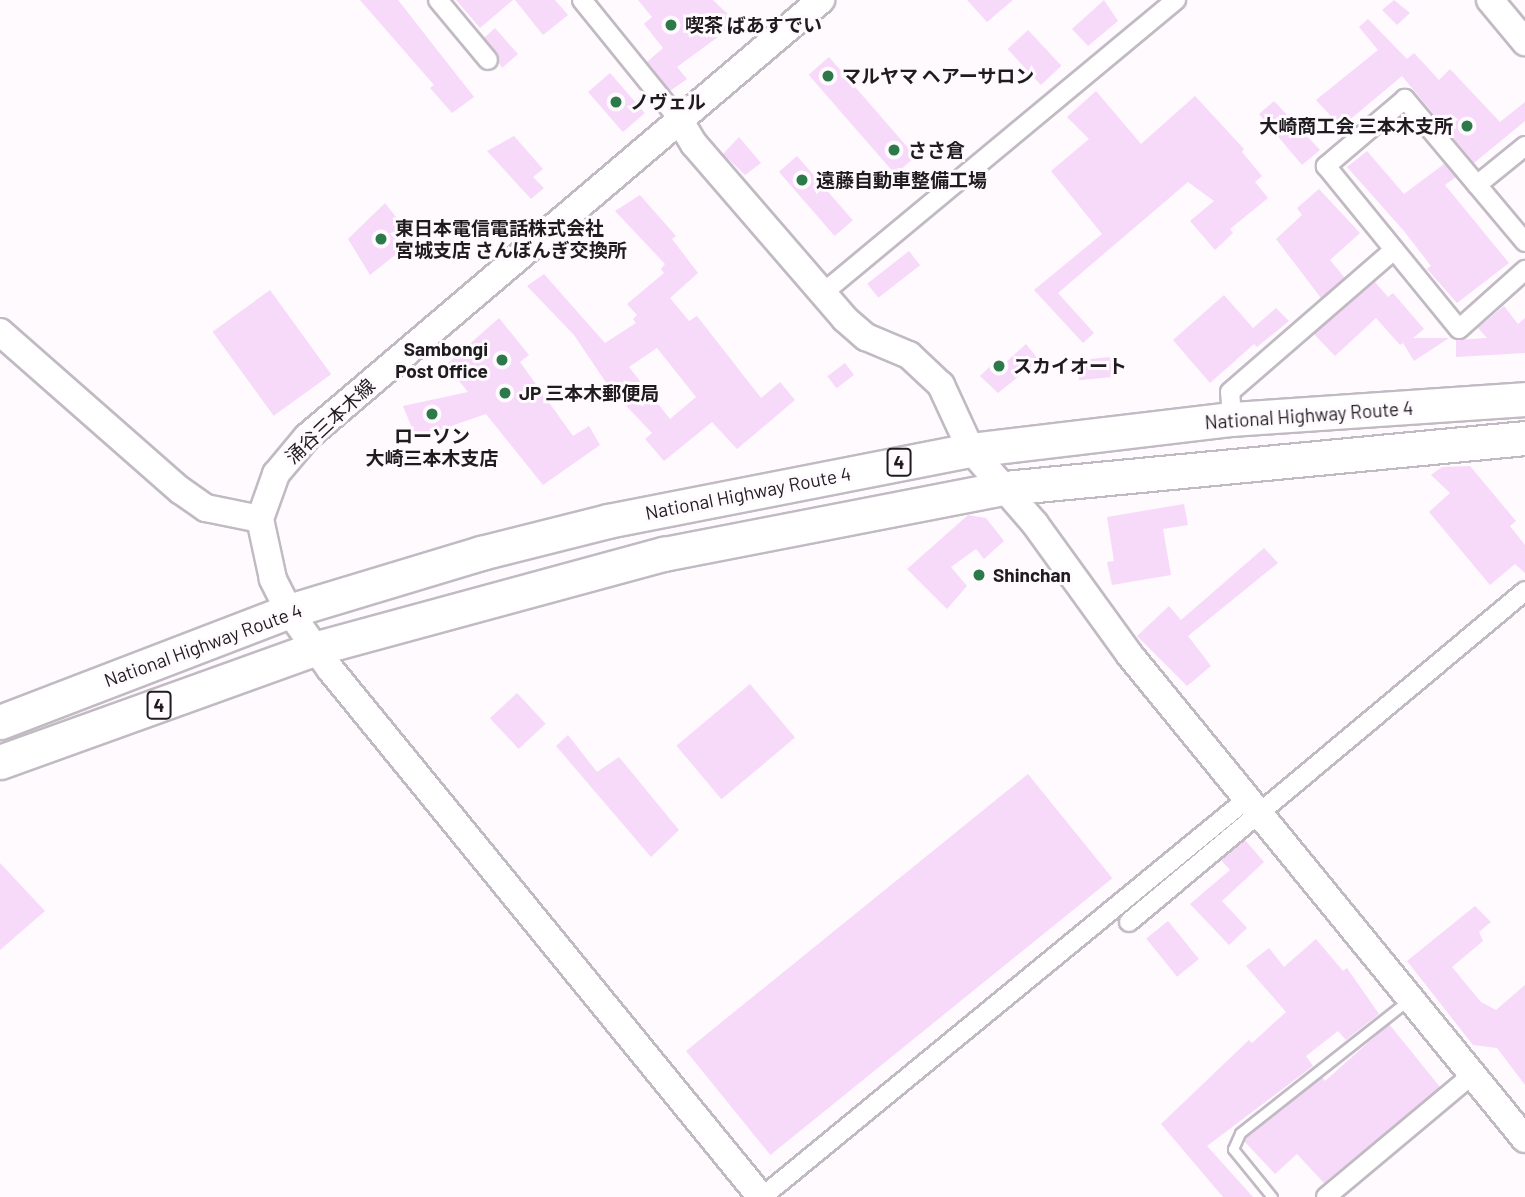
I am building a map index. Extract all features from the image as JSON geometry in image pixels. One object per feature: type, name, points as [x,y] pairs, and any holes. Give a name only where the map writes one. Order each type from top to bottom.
[{"type":"highway","name":"National Highway Route 4","points":[[0,722],[289,611],[481,553],[608,521],[971,450],[1232,419],[1525,399]]},
{"type":"highway","name":"National Highway Route 4","points":[[0,762],[317,648],[664,554],[1005,488],[1525,438]]},
{"type":"street","points":[[438,0],[488,60]]},
{"type":"street","points":[[582,0],[680,121],[694,144],[823,293],[866,337],[925,367],[941,385],[971,450],[1005,488],[1129,654],[1525,1139]]},
{"type":"street","name":"涌谷三本木線","points":[[260,519],[276,474],[307,438],[821,0]]},
{"type":"street","points":[[823,293],[1175,0]]},
{"type":"street","points":[[1490,0],[1525,42]]},
{"type":"street","points":[[1525,242],[1405,99],[1326,166],[1458,329],[1525,270]]},
{"type":"street","points":[[1477,185],[1525,146]]},
{"type":"street","points":[[1232,419],[1230,392],[1394,250]]},
{"type":"street","points":[[0,332],[180,490],[206,508],[260,519],[273,579],[289,611],[762,1197],[1525,591]]},
{"type":"street","points":[[1129,922],[1253,806]]},
{"type":"street","points":[[1326,1197],[1472,1075]]},
{"type":"lane","points":[[1272,1197],[1233,1149],[1240,1133],[1409,999]]},
{"type":"building","points":[[360,0],[398,0],[474,97],[452,113],[430,88],[434,85]]},
{"type":"building","points":[[456,0],[513,0],[480,28]]},
{"type":"building","points":[[515,0],[555,0],[568,15],[543,35]]},
{"type":"building","points":[[638,0],[713,0],[737,23],[677,67],[687,79],[670,91],[647,62],[663,48],[644,24],[652,17]]},
{"type":"building","points":[[967,0],[1013,0],[987,22]]},
{"type":"building","points":[[1104,0],[1118,21],[1088,46],[1072,29]]},
{"type":"building","points":[[1394,0],[1410,13],[1397,25],[1382,10]]},
{"type":"building","points":[[1368,19],[1407,59],[1414,53],[1439,80],[1450,69],[1500,122],[1525,102],[1525,121],[1474,163],[1402,76],[1341,127],[1316,100],[1378,50],[1359,27]]},
{"type":"building","points":[[495,28],[518,54],[502,68],[484,38]]},
{"type":"building","points":[[1028,30],[1061,66],[1041,85],[1008,49]]},
{"type":"building","points":[[829,57],[916,157],[895,174],[809,75]]},
{"type":"building","name":"ノヴェル","points":[[610,73],[645,113],[623,132],[588,92]]},
{"type":"building","points":[[1096,91],[1141,144],[1195,96],[1244,149],[1242,152],[1262,176],[1255,182],[1268,198],[1230,229],[1233,233],[1215,250],[1190,221],[1214,201],[1188,182],[1058,293],[1094,333],[1083,343],[1034,290],[1102,234],[1051,171],[1089,139],[1067,117]]},
{"type":"building","points":[[1274,101],[1320,150],[1302,165],[1259,114]]},
{"type":"building","points":[[514,136],[543,169],[533,177],[544,188],[531,199],[487,151]]},
{"type":"building","points":[[739,137],[761,163],[745,175],[723,154]]},
{"type":"building","points":[[1367,151],[1404,194],[1444,164],[1456,177],[1445,185],[1509,263],[1457,303],[1427,269],[1431,266],[1404,231],[1347,167]]},
{"type":"building","points":[[797,156],[853,220],[835,236],[779,172]]},
{"type":"building","points":[[1319,189],[1360,233],[1330,260],[1345,278],[1321,298],[1276,239],[1302,215],[1297,208]]},
{"type":"building","points":[[640,195],[676,236],[672,239],[698,273],[670,298],[689,321],[697,316],[761,398],[780,382],[795,400],[737,449],[712,422],[664,461],[645,439],[652,433],[611,390],[574,335],[527,286],[544,274],[605,343],[636,323],[633,319],[637,315],[627,304],[664,273],[661,269],[665,264],[615,211]],"holes":[[[657,348],[696,397],[670,419],[629,367]]]},
{"type":"building","name":"東日本電信電話株式会社 宮城支店 さんぼんぎ交換所","points":[[385,203],[414,240],[370,275],[348,239]]},
{"type":"building","points":[[909,251],[920,265],[878,298],[867,284]]},
{"type":"building","points":[[1375,282],[1388,297],[1393,293],[1424,329],[1413,338],[1449,338],[1414,361],[1403,343],[1400,345],[1376,318],[1335,356],[1314,334]]},
{"type":"building","points":[[270,290],[331,374],[274,416],[213,332]]},
{"type":"building","points":[[1224,295],[1253,328],[1276,308],[1289,321],[1257,347],[1254,344],[1210,383],[1173,340]]},
{"type":"building","points":[[1504,306],[1518,324],[1525,318],[1525,353],[1456,357],[1456,340],[1487,338],[1478,328]]},
{"type":"building","name":"JP 三本木郵便局","points":[[499,318],[529,355],[520,362],[573,436],[589,426],[600,445],[543,485],[486,414],[416,438],[403,406],[468,392],[446,365]]},
{"type":"building","points":[[1026,344],[1039,360],[998,393],[980,376],[999,358],[1004,364]]},
{"type":"building","points":[[1110,357],[1112,377],[1079,380],[1077,360]]},
{"type":"building","points":[[845,363],[854,375],[836,388],[827,376]]},
{"type":"building","points":[[1470,466],[1516,521],[1510,526],[1525,545],[1525,573],[1515,564],[1490,585],[1429,512],[1450,493],[1431,475],[1442,467]]},
{"type":"building","points":[[1184,504],[1188,525],[1163,529],[1171,575],[1112,585],[1107,562],[1114,561],[1107,517]]},
{"type":"building","points":[[968,515],[986,518],[1004,541],[984,559],[976,549],[951,567],[967,586],[947,609],[907,569]]},
{"type":"building","points":[[1264,548],[1278,563],[1188,636],[1211,666],[1187,686],[1137,636],[1169,606],[1181,620]]},
{"type":"building","points":[[750,684],[795,738],[721,799],[676,746]]},
{"type":"building","points":[[517,693],[546,724],[519,749],[490,718]]},
{"type":"building","points":[[568,735],[597,772],[619,757],[679,830],[651,857],[556,746]]},
{"type":"building","points":[[1028,774],[1112,878],[770,1155],[686,1051]]},
{"type":"building","points":[[1245,840],[1264,862],[1222,901],[1247,928],[1229,945],[1190,904],[1230,870],[1221,860]]},
{"type":"building","points":[[0,863],[45,911],[0,950]]},
{"type":"building","points":[[1475,906],[1491,922],[1479,932],[1483,941],[1452,967],[1481,1002],[1496,1010],[1525,985],[1525,1085],[1497,1048],[1473,1045],[1407,961]]},
{"type":"building","points":[[1168,921],[1199,959],[1177,977],[1146,939]]},
{"type":"building","points":[[1316,939],[1343,971],[1347,968],[1379,1014],[1346,1040],[1338,1031],[1306,1056],[1313,1066],[1207,1146],[1253,1197],[1223,1197],[1161,1124],[1249,1040],[1252,1043],[1286,1012],[1246,966],[1269,948],[1284,967]]},
{"type":"building","points":[[1389,1024],[1440,1087],[1324,1183],[1297,1154],[1275,1174],[1244,1141],[1246,1137],[1322,1077],[1325,1081]]},
{"type":"place","name":"喫茶 ばあすでい","points":[[671,25]]},
{"type":"place","name":"マルヤマ ヘアーサロン","points":[[828,76]]},
{"type":"place","name":"ノヴェル","points":[[616,102]]},
{"type":"place","name":"大崎商工会 三本木支所","points":[[1467,126]]},
{"type":"place","name":"ささ倉","points":[[894,150]]},
{"type":"place","name":"遠藤自動車整備工場","points":[[802,180]]},
{"type":"place","name":"東日本電信電話株式会社 宮城支店 さんぼんぎ交換所","points":[[381,239]]},
{"type":"place","name":"Sambongi Post Office","points":[[502,360]]},
{"type":"place","name":"スカイオート","points":[[999,366]]},
{"type":"place","name":"JP 三本木郵便局","points":[[505,393]]},
{"type":"place","name":"ローソン 大崎三本木支店","points":[[432,414]]},
{"type":"place","name":"Shinchan","points":[[979,575]]}]
